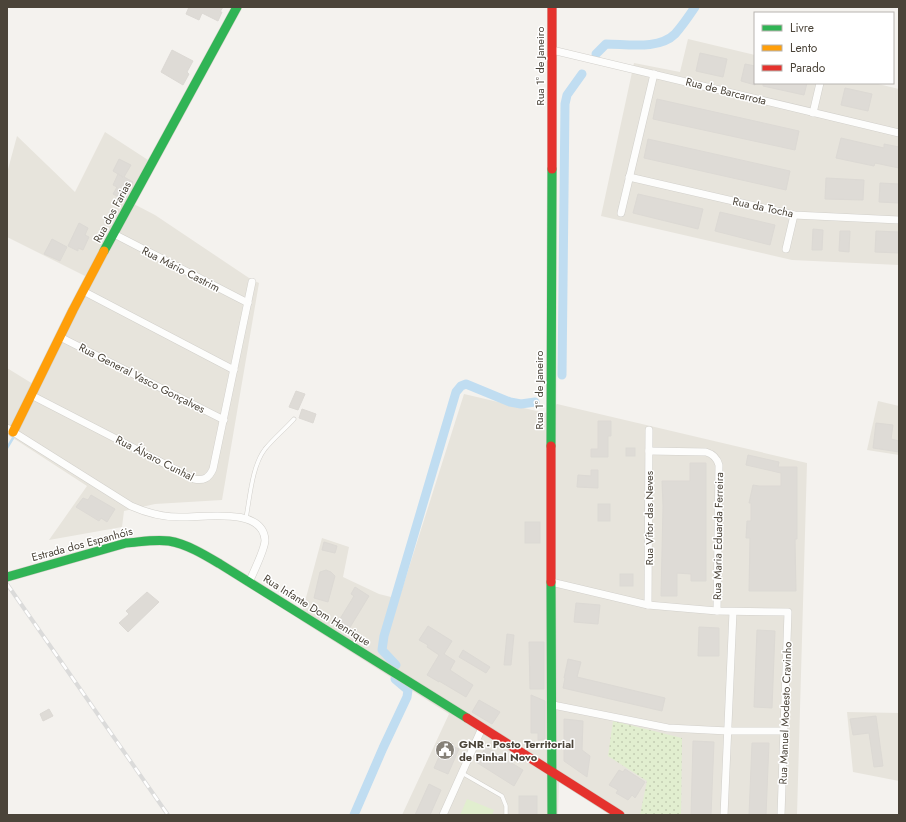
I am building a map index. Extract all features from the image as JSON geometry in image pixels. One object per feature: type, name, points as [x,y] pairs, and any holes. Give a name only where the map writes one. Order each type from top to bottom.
[{"type":"street","name":"Rua dos Farias","points":[[10,430],[31,395],[83,292],[237,7]]},
{"type":"street","name":"Rua 1º de Janeiro","points":[[552,7],[552,815]]},
{"type":"street","name":"Rua de Barcarrota","points":[[552,50],[899,133]]},
{"type":"street","points":[[621,213],[654,74]]},
{"type":"street","points":[[813,113],[820,84]]},
{"type":"street","name":"Rua da Tocha","points":[[629,177],[794,215],[899,220]]},
{"type":"street","points":[[786,249],[794,215]]},
{"type":"street","name":"Rua Mário Castrim","points":[[114,234],[248,303]]},
{"type":"street","name":"Rua Álvaro Cunhal","points":[[31,395],[194,479],[199,480],[208,478],[213,469],[224,420],[252,282]]},
{"type":"street","points":[[83,292],[234,370]]},
{"type":"street","name":"Rua General Vasco Gonçalves","points":[[60,337],[224,420]]},
{"type":"street","name":"Rua Infante Dom Henrique","points":[[10,430],[131,506],[147,513],[178,517],[234,516],[246,518],[256,522],[263,530],[265,540],[263,550],[250,583],[392,670],[620,815]]},
{"type":"street","name":"Rua Vítor das Neves","points":[[648,605],[649,430]]},
{"type":"street","name":"Rua Maria Eduarda Ferreira","points":[[649,451],[702,451],[711,454],[718,461],[717,611]]},
{"type":"street","name":"Estrada dos Espanhóis","points":[[7,577],[126,543],[158,541],[169,542],[192,549],[220,564],[250,583]]},
{"type":"street","points":[[551,582],[648,605],[733,612]]},
{"type":"street","name":"Rua Maria Eduarda Ferreira","points":[[724,815],[733,612]]},
{"type":"street","name":"Rua Manuel Modesto Cravinho","points":[[733,612],[788,612],[781,815]]},
{"type":"street","points":[[553,705],[668,728],[728,731],[784,731]]},
{"type":"street","points":[[443,815],[482,728]]},
{"type":"lane","points":[[246,518],[255,470],[259,460],[265,449],[294,419]]},
{"type":"lane","points":[[462,773],[502,796],[506,806],[506,815]]},
{"type":"shaded area","points":[[688,39],[754,55],[754,84],[878,84],[899,89],[899,265],[792,260],[601,216],[634,63],[680,72]]},
{"type":"shaded area","points":[[105,132],[148,160],[128,201],[155,215],[249,278],[259,283],[222,500],[155,504],[124,511],[122,527],[49,540],[87,486],[7,434],[7,368],[33,384],[87,277],[7,237],[7,173],[17,136],[75,192]]},
{"type":"shaded area","points":[[464,394],[545,413],[557,404],[807,463],[797,815],[610,815],[559,782],[558,815],[402,815],[449,714],[300,620],[322,538],[349,547],[343,577],[379,594],[399,599]]},
{"type":"shaded area","points":[[878,401],[899,406],[899,455],[867,450]]},
{"type":"shaded area","points":[[847,712],[899,713],[899,781],[853,772]]},
{"type":"green space","points":[[613,721],[682,738],[681,815],[640,815],[647,781],[608,756]]},
{"type":"green space","points":[[467,799],[494,810],[492,815],[460,815]]},
{"type":"building","points":[[189,7],[223,7],[218,21],[202,13],[199,20],[186,14]]},
{"type":"building","points":[[172,50],[193,61],[187,72],[189,74],[183,85],[161,72]]},
{"type":"building","points":[[700,53],[727,59],[723,77],[696,71]]},
{"type":"building","points":[[745,64],[754,66],[755,85],[741,81]]},
{"type":"building","points":[[763,84],[807,84],[804,95],[763,86]]},
{"type":"building","points":[[845,88],[872,94],[868,111],[841,105]]},
{"type":"building","points":[[657,99],[799,131],[795,150],[653,119]]},
{"type":"building","points":[[841,138],[884,148],[884,144],[899,147],[899,168],[875,163],[874,166],[836,158]]},
{"type":"building","points":[[648,139],[790,171],[786,190],[644,158]]},
{"type":"building","points":[[119,159],[131,165],[124,177],[133,182],[124,200],[113,194],[117,187],[113,185],[118,174],[113,171]]},
{"type":"building","points":[[826,178],[864,180],[863,200],[825,199]]},
{"type":"building","points":[[880,183],[899,184],[899,203],[879,202]]},
{"type":"building","points":[[638,194],[703,209],[698,229],[633,213]]},
{"type":"building","points":[[720,212],[775,225],[770,245],[715,231]]},
{"type":"building","points":[[79,223],[88,228],[85,235],[89,237],[83,250],[78,248],[78,251],[68,246]]},
{"type":"building","points":[[813,229],[823,230],[822,250],[812,250]]},
{"type":"building","points":[[840,231],[850,231],[849,252],[839,251]]},
{"type":"building","points":[[876,231],[899,232],[899,253],[875,252]]},
{"type":"building","points":[[52,239],[67,247],[60,261],[44,254]]},
{"type":"building","points":[[296,391],[305,394],[298,410],[289,407]]},
{"type":"building","points":[[302,409],[316,414],[313,423],[299,418]]},
{"type":"building","points":[[598,421],[611,421],[611,436],[608,436],[608,457],[591,457],[591,449],[598,449]]},
{"type":"building","points":[[876,423],[893,425],[891,439],[899,441],[899,452],[873,448]]},
{"type":"building","points":[[626,448],[635,448],[635,456],[626,456]]},
{"type":"building","points":[[748,455],[779,462],[778,467],[797,467],[797,539],[795,539],[796,591],[749,591],[750,538],[746,538],[747,521],[751,521],[751,503],[749,503],[753,485],[781,486],[781,473],[746,465]]},
{"type":"building","points":[[690,463],[706,463],[706,581],[691,581],[691,574],[677,573],[677,596],[661,596],[663,506],[662,481],[690,481]]},
{"type":"building","points":[[591,470],[598,470],[598,488],[577,487],[578,475],[591,476]]},
{"type":"building","points":[[91,495],[115,509],[107,522],[101,518],[99,521],[76,507],[83,498],[88,500]]},
{"type":"building","points":[[598,504],[610,504],[610,521],[598,521]]},
{"type":"building","points":[[525,522],[540,522],[540,543],[525,543]]},
{"type":"building","points":[[324,542],[337,546],[335,553],[322,550]]},
{"type":"building","points":[[326,570],[335,576],[328,602],[314,598],[320,572]]},
{"type":"building","points":[[620,574],[633,574],[633,586],[620,586]]},
{"type":"building","points":[[355,587],[369,596],[349,629],[338,622],[354,596],[351,594]]},
{"type":"building","points":[[147,592],[159,602],[128,632],[119,623],[129,614],[126,611]]},
{"type":"building","points":[[576,603],[600,605],[598,624],[574,622]]},
{"type":"building","points":[[428,626],[452,641],[444,654],[455,661],[450,670],[473,685],[466,697],[427,675],[439,655],[427,647],[428,645],[419,640]]},
{"type":"building","points":[[699,627],[719,628],[719,656],[698,656]]},
{"type":"building","points":[[757,630],[775,631],[772,708],[754,707]]},
{"type":"building","points":[[507,634],[514,635],[511,665],[504,665]]},
{"type":"building","points":[[529,642],[544,642],[544,689],[530,689]]},
{"type":"building","points":[[463,650],[490,667],[486,673],[459,657]]},
{"type":"building","points":[[568,659],[581,662],[577,677],[665,698],[662,711],[563,688]]},
{"type":"building","points":[[531,695],[545,701],[545,739],[538,740],[538,733],[531,733]]},
{"type":"building","points":[[479,700],[500,712],[492,724],[472,712]]},
{"type":"building","points":[[49,709],[53,716],[43,721],[40,714]]},
{"type":"building","points":[[876,716],[883,766],[874,767],[869,733],[853,735],[850,719]]},
{"type":"building","points":[[564,719],[583,721],[582,750],[590,756],[587,777],[564,761]]},
{"type":"building","points":[[693,741],[714,742],[711,815],[691,815]]},
{"type":"building","points":[[445,743],[459,749],[448,774],[434,768]]},
{"type":"building","points":[[752,743],[769,743],[766,815],[749,815]]},
{"type":"building","points":[[486,747],[523,770],[514,786],[476,762]]},
{"type":"building","points":[[625,769],[645,782],[635,798],[632,795],[628,800],[616,793],[618,790],[609,785],[619,770],[623,772]]},
{"type":"building","points":[[429,784],[441,790],[430,815],[415,815]]},
{"type":"building","points":[[519,796],[537,796],[537,815],[519,815]]},
{"type":"waterway","points":[[596,54],[606,44],[642,45],[652,44],[668,39],[678,31],[695,7]]},
{"type":"waterway","points":[[562,375],[565,104],[567,95],[582,74]]},
{"type":"waterway","points":[[396,665],[382,650],[384,636],[456,392],[461,386],[466,384],[510,402],[521,404],[535,402]]},
{"type":"waterway","points":[[7,448],[13,438]]},
{"type":"waterway","points":[[354,815],[407,697],[408,690],[395,679]]},
{"type":"railway","points":[[7,584],[168,815]]},
{"type":"traffic: fast","points":[[104,251],[237,7]]},
{"type":"traffic: fast","points":[[551,446],[552,169]]},
{"type":"traffic: fast","points":[[7,577],[126,543],[158,540],[176,542],[196,550],[220,564],[467,718]]},
{"type":"traffic: fast","points":[[551,582],[552,815]]},
{"type":"traffic: slow","points":[[13,432],[104,251]]},
{"type":"traffic: jam","points":[[552,7],[552,169]]},
{"type":"traffic: jam","points":[[551,446],[551,582]]},
{"type":"traffic: jam","points":[[467,718],[620,815]]},
{"type":"place","name":"GNR - Posto Territorial de Pinhal Novo","points":[[445,750]]}]
